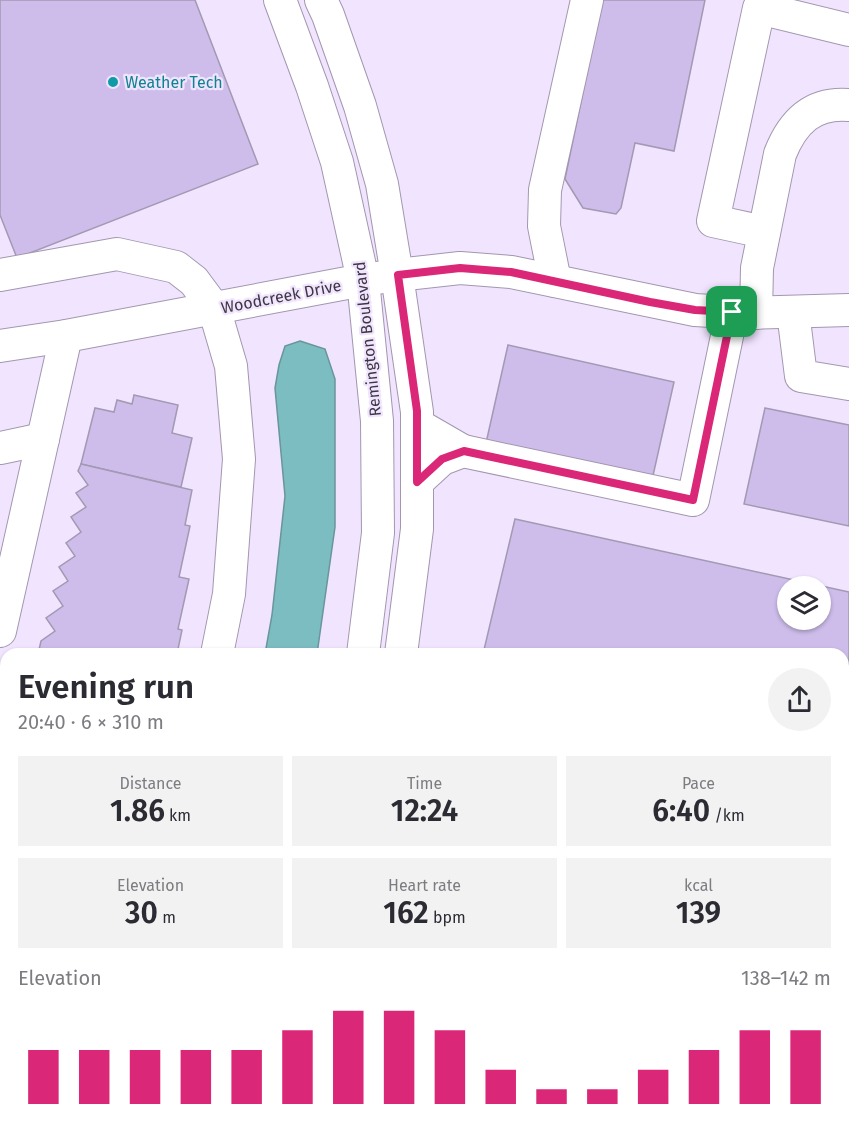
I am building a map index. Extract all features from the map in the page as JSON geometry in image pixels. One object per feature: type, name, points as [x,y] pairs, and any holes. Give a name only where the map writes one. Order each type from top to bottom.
[{"type":"street","name":"Remington Boulevard","points":[[280,0],[337,162],[363,280],[377,421],[378,522],[364,648]]},
{"type":"street","points":[[321,0],[360,106],[382,184],[398,275],[417,411],[417,529],[402,648]]},
{"type":"street","points":[[555,281],[544,226],[545,190],[587,0]]},
{"type":"street","points":[[764,232],[713,221],[759,8],[849,30]]},
{"type":"street","points":[[418,425],[464,451],[693,500],[757,268],[780,154],[787,137],[813,110],[826,105],[849,105]]},
{"type":"street","points":[[0,275],[117,254],[176,267],[194,281],[214,308],[231,366],[239,459],[228,594],[218,648]]},
{"type":"street","name":"Woodcreek Drive","points":[[0,346],[66,336],[363,280],[460,268],[511,272],[695,310],[744,313],[849,310]]},
{"type":"street","points":[[793,312],[801,376],[849,384]]},
{"type":"street","points":[[0,631],[66,336]]},
{"type":"street","points":[[0,448],[43,439]]},
{"type":"street","points":[[417,482],[442,459],[464,451]]},
{"type":"shaded area","points":[[300,341],[325,349],[335,379],[335,527],[318,648],[266,648],[272,615],[285,496],[275,388],[285,346]]},
{"type":"building","name":"Weather Tech","points":[[0,0],[195,0],[258,164],[17,258],[0,215]]},
{"type":"building","points":[[602,0],[705,0],[674,151],[635,143],[621,208],[616,214],[583,208],[565,179]]},
{"type":"building","points":[[508,345],[674,382],[652,480],[486,443]]},
{"type":"building","points":[[134,395],[178,405],[172,433],[192,438],[181,487],[81,464],[95,408],[114,412],[117,400],[132,404]]},
{"type":"building","points":[[765,408],[849,425],[849,526],[744,504]]},
{"type":"building","points":[[81,464],[192,490],[185,525],[190,526],[179,577],[189,579],[178,629],[182,630],[178,648],[39,648],[41,641],[55,631],[46,618],[63,606],[53,591],[68,581],[59,567],[75,556],[66,543],[81,532],[71,517],[86,507],[76,493],[88,485],[78,471]]},
{"type":"building","points":[[515,519],[777,576],[777,630],[831,630],[831,588],[849,592],[849,648],[484,648]]},
{"type":"place","name":"Weather Tech","points":[[113,82]]},
{"type":"route","points":[[460,268],[511,272],[650,302],[695,310],[732,312],[693,500],[464,451],[442,459],[417,482],[417,411],[398,275],[460,268]]}]
